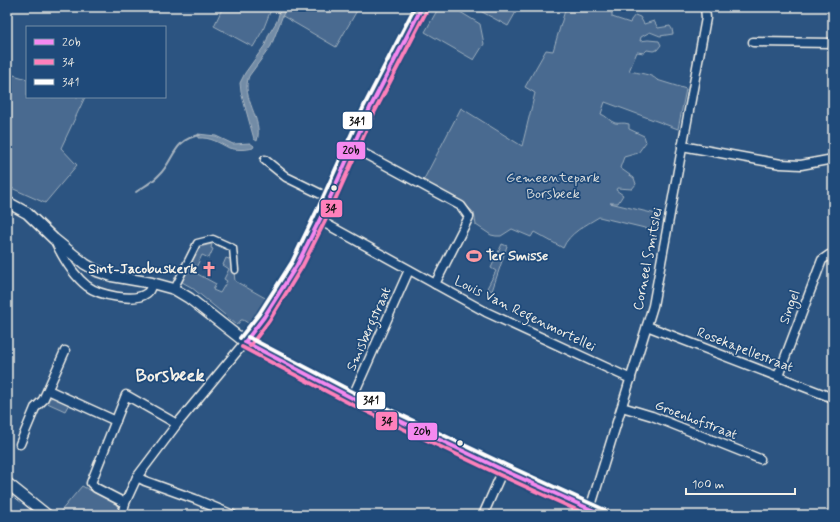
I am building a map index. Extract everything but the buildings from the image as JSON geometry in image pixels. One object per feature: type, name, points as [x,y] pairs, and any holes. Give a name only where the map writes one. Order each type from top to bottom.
[{"type":"street","points":[[122,515],[125,503],[137,477],[177,424],[245,342],[280,294],[302,256],[364,120],[422,7]]},
{"type":"street","name":"Corneel Smitslei","points":[[590,509],[653,306],[706,18],[705,7]]},
{"type":"street","points":[[753,42],[833,44]]},
{"type":"street","points":[[682,146],[780,164],[801,165],[833,159]]},
{"type":"street","points":[[352,147],[461,206],[469,217],[435,284]]},
{"type":"street","points":[[266,160],[286,177],[329,198]]},
{"type":"street","points":[[7,202],[28,213],[54,239],[85,264],[97,271],[112,276],[152,283],[174,289],[189,298],[245,342],[352,398],[503,470],[603,515]]},
{"type":"street","name":"Louis Van Regenmortellei","points":[[319,220],[486,312],[631,379]]},
{"type":"street","points":[[54,239],[67,263],[76,275],[89,288],[97,292],[114,296],[143,296],[148,293],[152,283]]},
{"type":"street","points":[[174,289],[197,243],[213,239],[233,248],[235,270]]},
{"type":"street","name":"Singel","points":[[778,376],[822,260],[833,254]]},
{"type":"street","name":"Smisbergstraat","points":[[352,398],[409,270]]},
{"type":"street","name":"Rosekapellestraat","points":[[647,326],[833,398]]},
{"type":"street","points":[[20,444],[35,408],[43,400],[65,351]]},
{"type":"street","points":[[48,390],[116,421]]},
{"type":"street","points":[[125,503],[96,488],[91,483],[126,395],[177,424]]},
{"type":"street","name":"Groenhofstraat","points":[[622,407],[652,416],[760,459]]},
{"type":"street","points":[[483,515],[503,470]]},
{"type":"street","points":[[137,477],[196,499],[233,515]]},
{"type":"street","points":[[7,483],[47,515]]},
{"type":"green space","points":[[223,7],[272,7],[263,30],[253,47],[214,26]]},
{"type":"green space","points":[[277,7],[359,7],[336,47],[281,15]]},
{"type":"green space","points":[[439,7],[452,7],[480,24],[484,44],[474,60],[425,32]]},
{"type":"green space","points":[[473,7],[506,7],[516,12],[508,26]]},
{"type":"green space","name":"Gemeentepark Borsbeek","points":[[566,7],[607,7],[612,13],[612,17],[630,23],[635,15],[640,17],[644,24],[654,21],[658,28],[670,26],[673,34],[660,36],[650,32],[641,37],[640,41],[659,41],[661,45],[657,50],[647,50],[644,53],[637,52],[629,71],[648,75],[657,80],[686,89],[678,129],[605,102],[601,114],[615,123],[629,124],[629,129],[644,136],[646,142],[638,153],[624,157],[620,168],[634,178],[636,184],[632,189],[617,188],[616,190],[623,195],[618,203],[610,203],[656,214],[653,230],[599,217],[583,226],[569,238],[563,248],[534,232],[531,237],[512,229],[501,236],[491,235],[476,225],[474,213],[465,204],[423,181],[461,108],[522,146],[535,93],[525,87],[546,50],[553,51]]},
{"type":"green space","points":[[7,73],[26,79],[26,98],[85,98],[61,148],[77,165],[45,203],[7,186]]},
{"type":"green space","points":[[212,244],[211,248],[213,249],[209,258],[202,255],[194,272],[216,284],[213,290],[220,293],[227,281],[224,279],[229,269],[223,265],[226,258],[229,259],[232,256],[235,281],[267,299],[248,323],[241,320],[237,325],[191,287],[182,282],[199,247]]},
{"type":"green space","points":[[502,244],[507,246],[492,291],[487,288],[496,271],[491,268]]},
{"type":"green space","points":[[53,397],[70,402],[65,411],[45,402]]},
{"type":"green space","points":[[82,486],[116,504],[119,509],[118,515],[60,515],[60,512]]},
{"type":"shaded area","points":[[281,7],[286,7],[271,46],[249,76],[247,84],[247,92],[257,125],[257,141],[254,139],[241,92],[240,83],[245,73],[265,45],[269,34],[277,21]]},
{"type":"shaded area","points":[[198,134],[216,136],[233,144],[250,143],[254,146],[253,148],[247,149],[232,149],[211,139],[198,138]]},
{"type":"waterway","points":[[136,192],[159,175],[175,151],[184,141],[191,137],[200,135]]},
{"type":"transit line","name":"341","points":[[240,338],[259,314],[292,262],[364,106],[415,7]]},
{"type":"transit line","name":"20b","points":[[245,342],[264,317],[297,265],[325,209],[370,108],[422,7]]},
{"type":"transit line","name":"34","points":[[250,346],[269,321],[302,267],[330,211],[375,111],[427,10]]},
{"type":"transit line","name":"341","points":[[248,337],[355,393],[506,465],[605,510]]},
{"type":"transit line","name":"20b","points":[[245,342],[352,398],[503,470],[603,515]]},
{"type":"transit line","name":"34","points":[[242,347],[349,403],[588,515]]},
{"type":"place","name":"Ter Smisse","points":[[474,256]]},
{"type":"place","name":"Sint-Jacobuskerk","points":[[209,269]]},
{"type":"district","name":"Borsbeek","points":[[170,376]]}]
